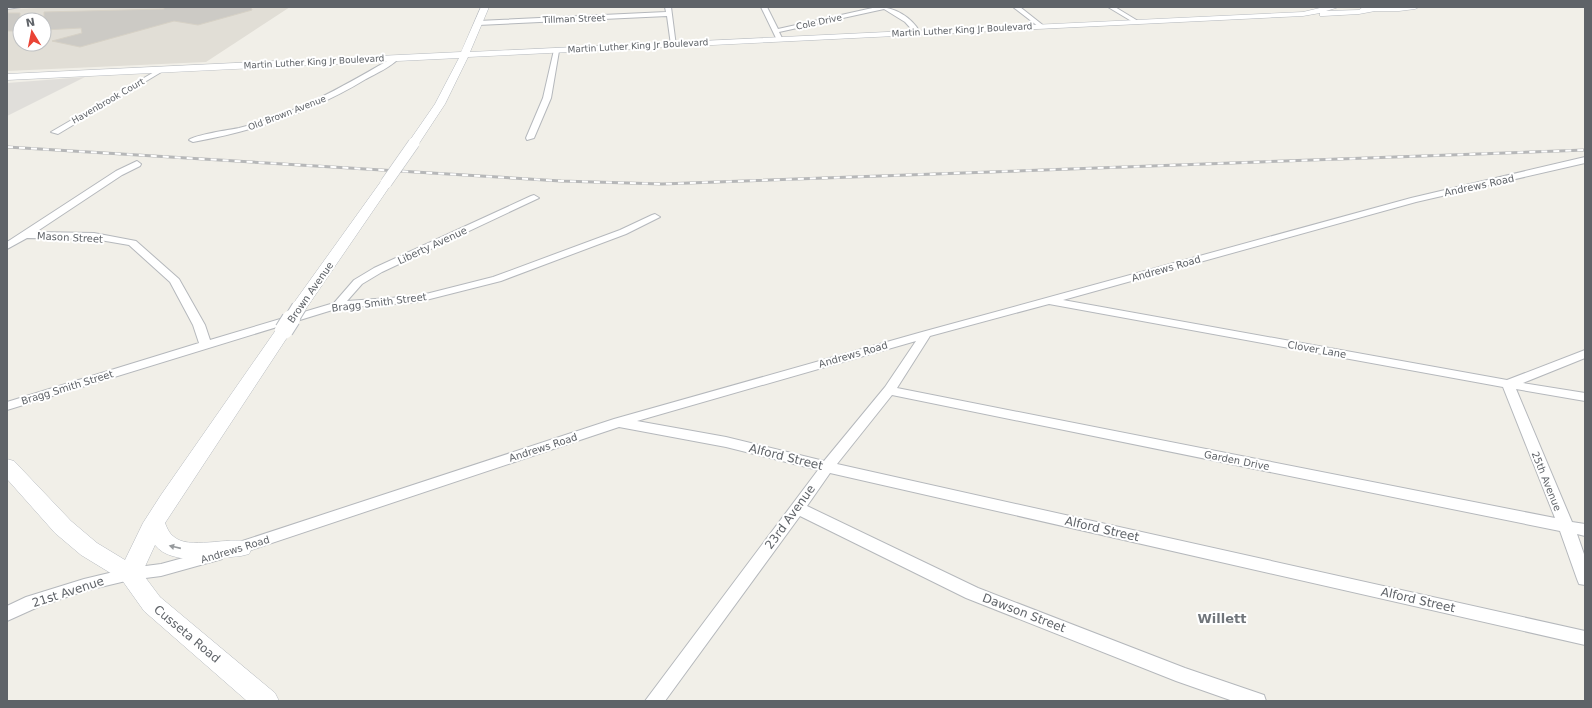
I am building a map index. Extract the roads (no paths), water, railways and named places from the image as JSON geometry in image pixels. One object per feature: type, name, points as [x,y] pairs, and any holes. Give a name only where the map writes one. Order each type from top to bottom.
[{"type":"main road","name":"Brown Avenue","points":[[130,574],[154,523],[284,330],[440,104],[465,55],[485,7]]},
{"type":"main road","points":[[1259,15],[1307,10],[1313,7]]},
{"type":"main road","name":"Martin Luther King Jr Boulevard","points":[[1281,14],[1321,7]]},
{"type":"main road","name":"Martin Luther King Jr Boulevard","points":[[7,77],[674,45],[778,35],[917,32],[1310,13],[1335,7]]},
{"type":"main road","name":"Martin Luther King Jr Boulevard","points":[[1359,7],[1415,7]]},
{"type":"main road","name":"Martin Luther King Jr Boulevard","points":[[1390,7],[1406,8]]},
{"type":"main road","name":"Martin Luther King Jr Boulevard","points":[[1269,14],[1293,15],[1346,13],[1376,8]]},
{"type":"main road","name":"Cusseta Road","points":[[7,466],[63,527],[89,549],[130,574],[152,604],[266,701]]},
{"type":"main road","points":[[154,523],[161,538],[168,546],[196,551],[241,548]]},
{"type":"street","points":[[7,8],[18,7]]},
{"type":"street","points":[[668,7],[674,45]]},
{"type":"street","points":[[764,7],[778,35]]},
{"type":"street","points":[[885,7],[905,19],[915,27],[917,32]]},
{"type":"street","name":"Cole Drive","points":[[778,35],[885,7]]},
{"type":"street","points":[[1016,7],[1041,26]]},
{"type":"street","points":[[1111,7],[1135,21]]},
{"type":"street","name":"Tillman Street","points":[[478,23],[670,14]]},
{"type":"street","points":[[530,138],[547,98],[556,51]]},
{"type":"street","name":"Old Brown Avenue","points":[[193,140],[243,130],[304,108],[334,94],[396,58]]},
{"type":"street","name":"Havenbrook Court","points":[[55,132],[161,70]]},
{"type":"street","name":"Andrews Road","points":[[130,574],[161,570],[241,548],[619,422],[926,334],[1414,200],[1554,169],[1585,160]]},
{"type":"street","points":[[7,246],[76,203],[119,173],[137,164]]},
{"type":"street","points":[[1554,169],[1585,168]]},
{"type":"street","name":"Liberty Avenue","points":[[338,305],[358,282],[378,270],[534,198]]},
{"type":"street","name":"Bragg Smith Street","points":[[7,406],[338,305],[418,299],[497,279],[623,232],[655,217]]},
{"type":"street","name":"Mason Street","points":[[24,235],[94,236],[132,243],[175,281],[199,325],[206,345]]},
{"type":"street","name":"Clover Lane","points":[[1049,300],[1585,397]]},
{"type":"street","name":"23rd Avenue","points":[[654,701],[798,508],[826,467],[889,390],[926,334]]},
{"type":"street","points":[[1508,384],[1585,354]]},
{"type":"street","name":"25th Avenue","points":[[1508,384],[1566,526],[1585,579]]},
{"type":"street","name":"Garden Drive","points":[[889,390],[1585,530]]},
{"type":"street","name":"Alford Street","points":[[619,422],[726,442],[826,467],[1585,638]]},
{"type":"street","name":"Dawson Street","points":[[798,508],[972,593],[1182,675],[1258,701]]},
{"type":"street","name":"21st Avenue","points":[[7,614],[32,602],[84,585],[130,574]]},
{"type":"railway","points":[[7,147],[561,181],[662,184],[1585,150]]},
{"type":"district","name":"Willett","points":[[1222,618]]}]
